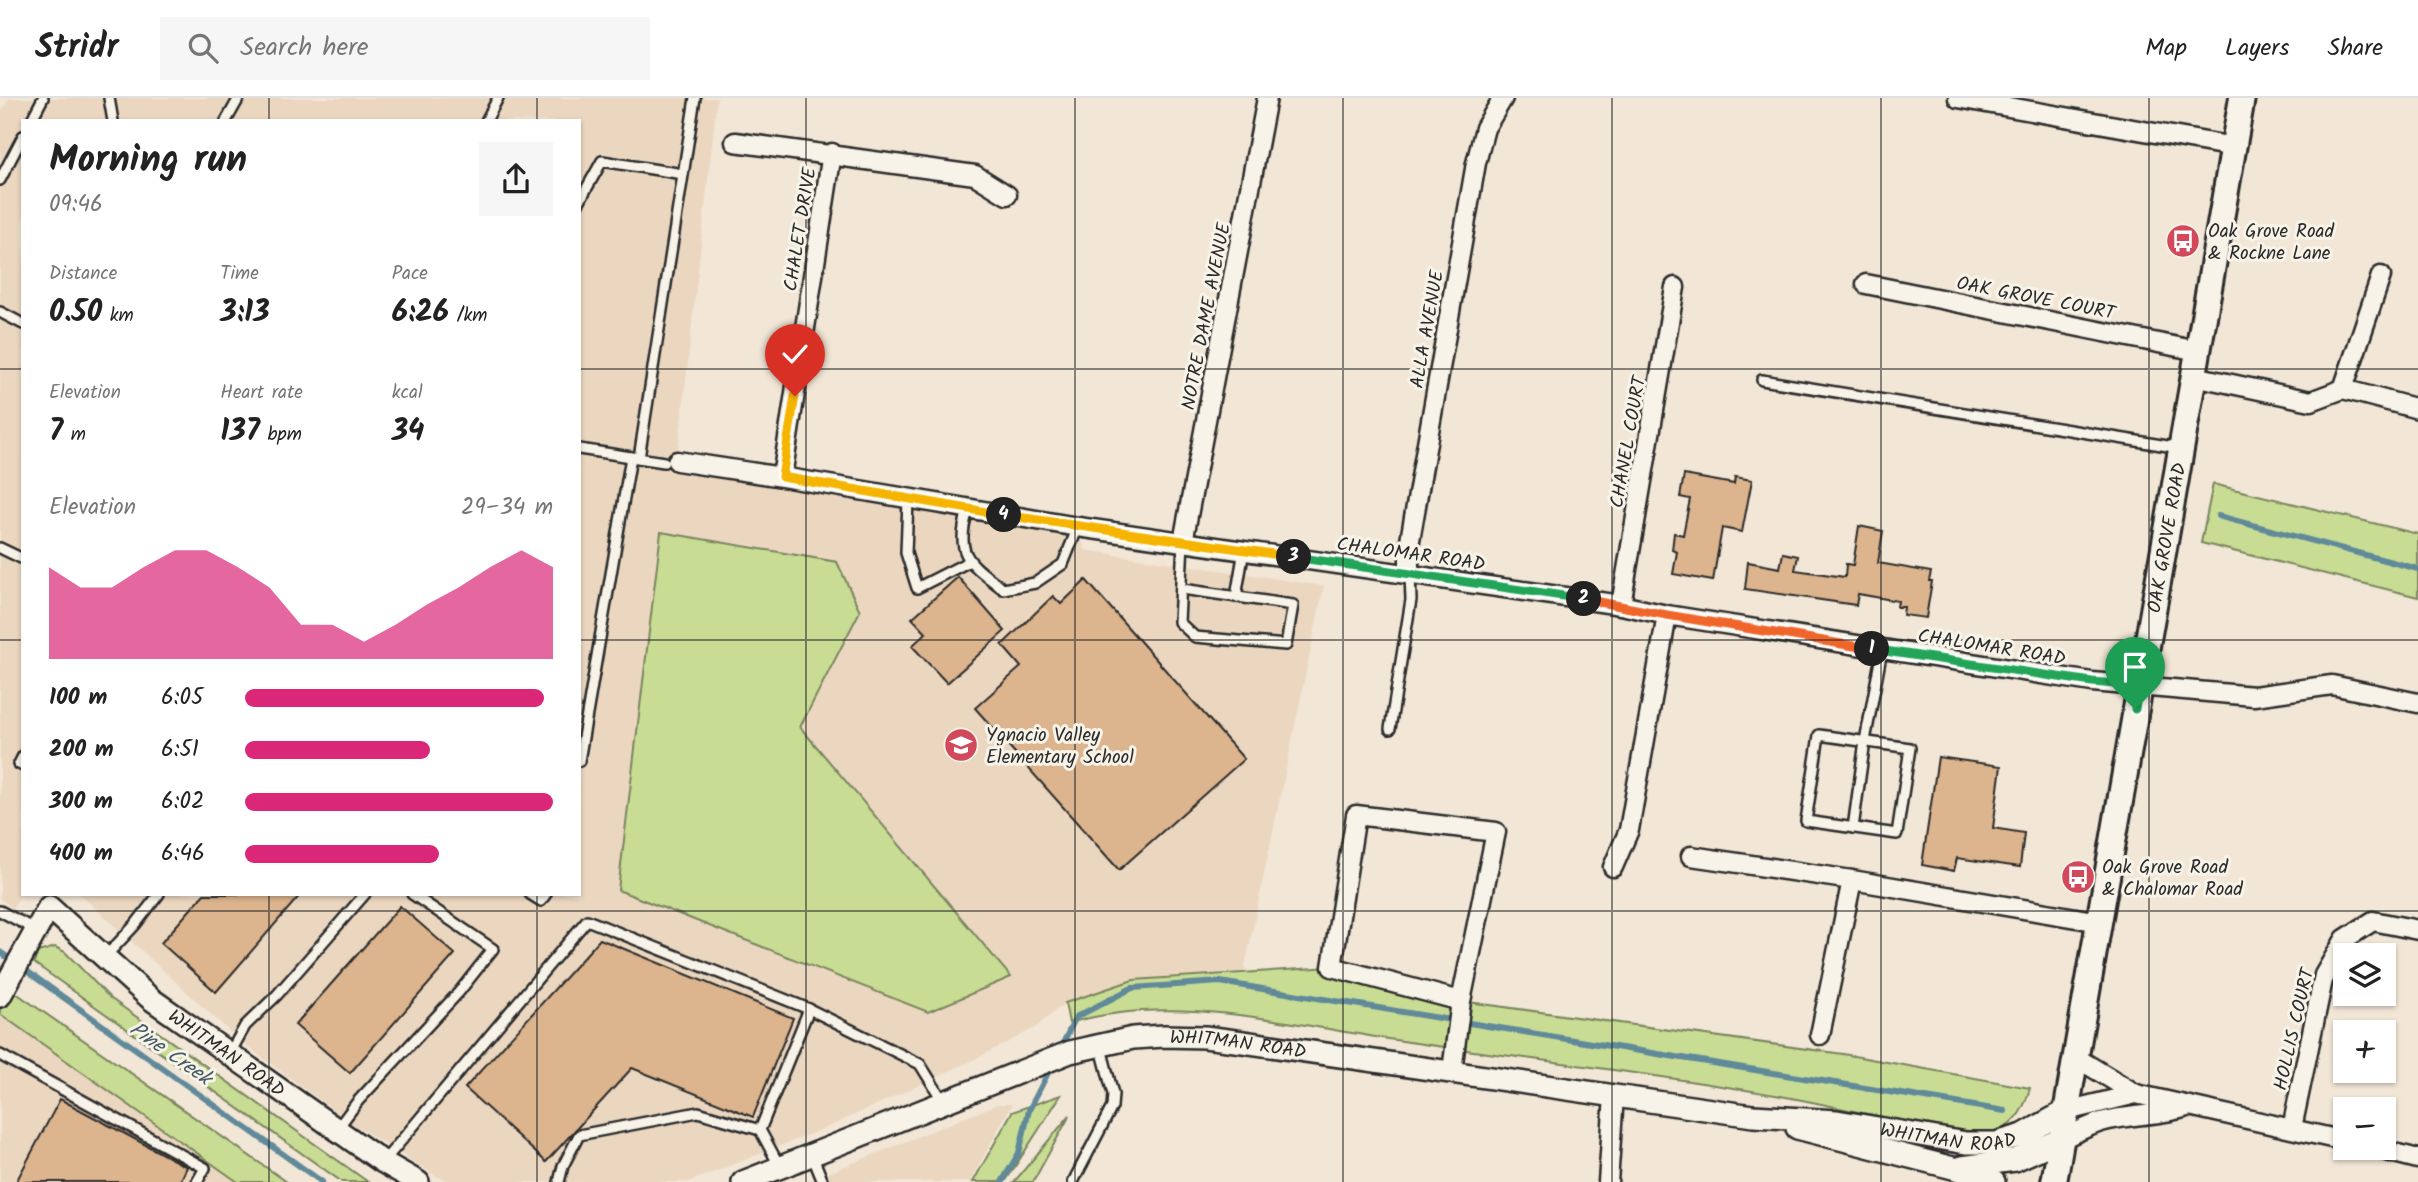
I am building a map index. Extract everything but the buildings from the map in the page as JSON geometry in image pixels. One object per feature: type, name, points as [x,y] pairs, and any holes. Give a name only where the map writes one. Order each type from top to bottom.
[{"type":"main road","name":"OAK GROVE ROAD","points":[[2054,1182],[2242,98]]},
{"type":"street","name":"NOTRE DAME AVENUE","points":[[1183,542],[1267,98]]},
{"type":"street","name":"ALLA AVENUE","points":[[1409,573],[1409,547],[1476,163],[1485,128],[1503,98]]},
{"type":"street","points":[[1958,98],[2234,147]]},
{"type":"street","points":[[735,142],[832,153],[975,175],[1007,195]]},
{"type":"street","name":"CHALET DRIVE","points":[[782,477],[832,153]]},
{"type":"street","points":[[2343,389],[2381,276]]},
{"type":"street","name":"OAK GROVE COURT","points":[[1866,284],[2198,351]]},
{"type":"street","name":"CHANEL COURT","points":[[1620,605],[1675,287]]},
{"type":"street","points":[[2194,376],[2311,401],[2343,389],[2418,410]]},
{"type":"street","name":"CHALOMAR ROAD","points":[[670,462],[782,477],[1077,527],[1620,605],[1667,615],[2092,682],[2254,695],[2332,685],[2418,703]]},
{"type":"street","points":[[1613,867],[1629,830],[1667,615]]},
{"type":"street","points":[[1453,1061],[1461,1001],[1496,832],[1356,815],[1332,967],[1461,1001]]},
{"type":"street","points":[[1692,856],[2100,922]]},
{"type":"street","points":[[1820,1035],[1852,880]]},
{"type":"street","points":[[1,994],[53,901]]},
{"type":"street","name":"WHITMAN ROAD","points":[[53,901],[104,958],[151,999],[383,1162],[418,1182]]},
{"type":"street","name":"HOLLIS COURT","points":[[2292,1128],[2324,975],[2345,939],[2373,920],[2418,930]]},
{"type":"street","name":"WHITMAN ROAD","points":[[743,1182],[1070,1052],[1133,1038],[1205,1037],[1453,1061],[1614,1096],[1753,1116],[1837,1121],[1966,1143],[1996,1143],[2023,1135],[2066,1111],[2136,1094]]},
{"type":"street","name":"WHITMAN ROAD","points":[[2075,1057],[2136,1094],[2333,1138]]},
{"type":"street","points":[[1608,1182],[1614,1096]]},
{"type":"street","name":"WHITMAN ROAD","points":[[1953,1168],[2015,1160],[2100,1123],[2142,1115],[2165,1114],[2187,1107]]},
{"type":"street","name":"WHITMAN ROAD","points":[[1753,1116],[1953,1168],[1994,1182]]},
{"type":"street","points":[[2396,1153],[2418,1159]]},
{"type":"lane","points":[[32,119],[43,98]]},
{"type":"lane","points":[[109,98],[113,119]]},
{"type":"lane","points":[[227,119],[239,98]]},
{"type":"lane","points":[[487,119],[498,98]]},
{"type":"lane","points":[[581,745],[635,458],[695,98]]},
{"type":"lane","points":[[0,180],[21,140]]},
{"type":"lane","points":[[581,198],[602,161],[683,174]]},
{"type":"lane","points":[[0,312],[21,323]]},
{"type":"lane","points":[[1762,380],[2182,449]]},
{"type":"lane","points":[[581,449],[670,462]]},
{"type":"lane","points":[[908,500],[906,554],[917,588],[968,562]]},
{"type":"lane","points":[[968,510],[961,532],[968,562],[1003,589],[1035,583],[1063,564],[1077,527]]},
{"type":"lane","points":[[1182,589],[1293,605],[1286,645],[1195,637],[1179,622],[1183,542]]},
{"type":"lane","points":[[0,548],[21,558]]},
{"type":"lane","points":[[1236,597],[1244,550]]},
{"type":"lane","points":[[1390,729],[1411,600],[1409,573]]},
{"type":"lane","points":[[1853,828],[1865,741],[1882,650]]},
{"type":"lane","points":[[1819,735],[1865,741],[1910,748],[1898,834],[1806,821],[1819,735]]},
{"type":"lane","points":[[104,958],[157,896]]},
{"type":"lane","points":[[230,1053],[245,1026],[277,995],[363,896]]},
{"type":"lane","points":[[337,1129],[358,1101],[460,992],[493,949],[415,896]]},
{"type":"lane","points":[[0,911],[36,930]]},
{"type":"lane","points":[[383,1162],[587,920],[809,1009],[920,1064],[943,1102]]},
{"type":"lane","points":[[760,1130],[809,1009]]},
{"type":"lane","points":[[1073,1182],[1112,1107],[1113,1094],[1100,1044]]},
{"type":"lane","points":[[0,1055],[205,1168],[197,1182]]},
{"type":"lane","points":[[559,1182],[563,1166],[579,1135],[698,1112],[760,1130],[780,1167]]},
{"type":"lane","points":[[812,1154],[823,1182]]},
{"type":"shaded area","points":[[9,98],[717,98],[677,461],[1078,527],[1085,550],[1324,586],[1244,971],[1133,980],[1065,1003],[1035,1028],[971,1061],[833,1125],[689,1182],[451,1182],[436,1176],[345,1119],[240,1041],[82,896],[581,896],[581,119],[21,119],[21,894],[13,908],[0,899],[0,114]]},
{"type":"shaded area","points":[[0,1014],[238,1182],[0,1182]]},
{"type":"shaded area","points":[[998,1104],[1012,1104],[970,1182],[806,1182]]},
{"type":"green space","points":[[2213,484],[2418,534],[2418,597],[2201,543]]},
{"type":"green space","points":[[661,532],[837,562],[860,611],[800,727],[1011,977],[928,1012],[618,890]]},
{"type":"green space","points":[[55,947],[65,952],[110,998],[368,1182],[342,1182],[34,963],[38,952]]},
{"type":"green space","points":[[1332,967],[1461,1001],[1843,1054],[2030,1088],[2019,1114],[2004,1128],[1984,1133],[1956,1133],[1798,1099],[1727,1087],[1228,1014],[1148,1011],[1108,1014],[1069,1023],[1065,1003],[1133,980]]},
{"type":"green space","points":[[0,980],[287,1182],[238,1182],[0,1014]]},
{"type":"green space","points":[[1061,1095],[1005,1182],[973,1182],[1012,1112]]},
{"type":"green space","points":[[1070,1115],[1033,1182],[1014,1182]]},
{"type":"waterway","points":[[2218,516],[2418,569]]},
{"type":"waterway","name":"Pine Creek","points":[[0,952],[322,1182]]},
{"type":"waterway","points":[[1059,1051],[1076,1017],[1132,988],[1220,982],[2005,1111]]},
{"type":"waterway","points":[[1002,1182],[1019,1153],[1029,1110],[1051,1067]]},
{"type":"place","name":"Oak Grove Road & Rockne Lane","points":[[2183,241]]},
{"type":"place","name":"Ygnacio Valley Elementary School","points":[[961,745]]},
{"type":"place","name":"Oak Grove Road & Chalomar Road","points":[[2078,877]]},
{"type":"route","points":[[795,396],[782,477],[1077,527],[1409,573],[1620,605],[1882,650],[2092,682],[2138,686],[2135,709]]}]
